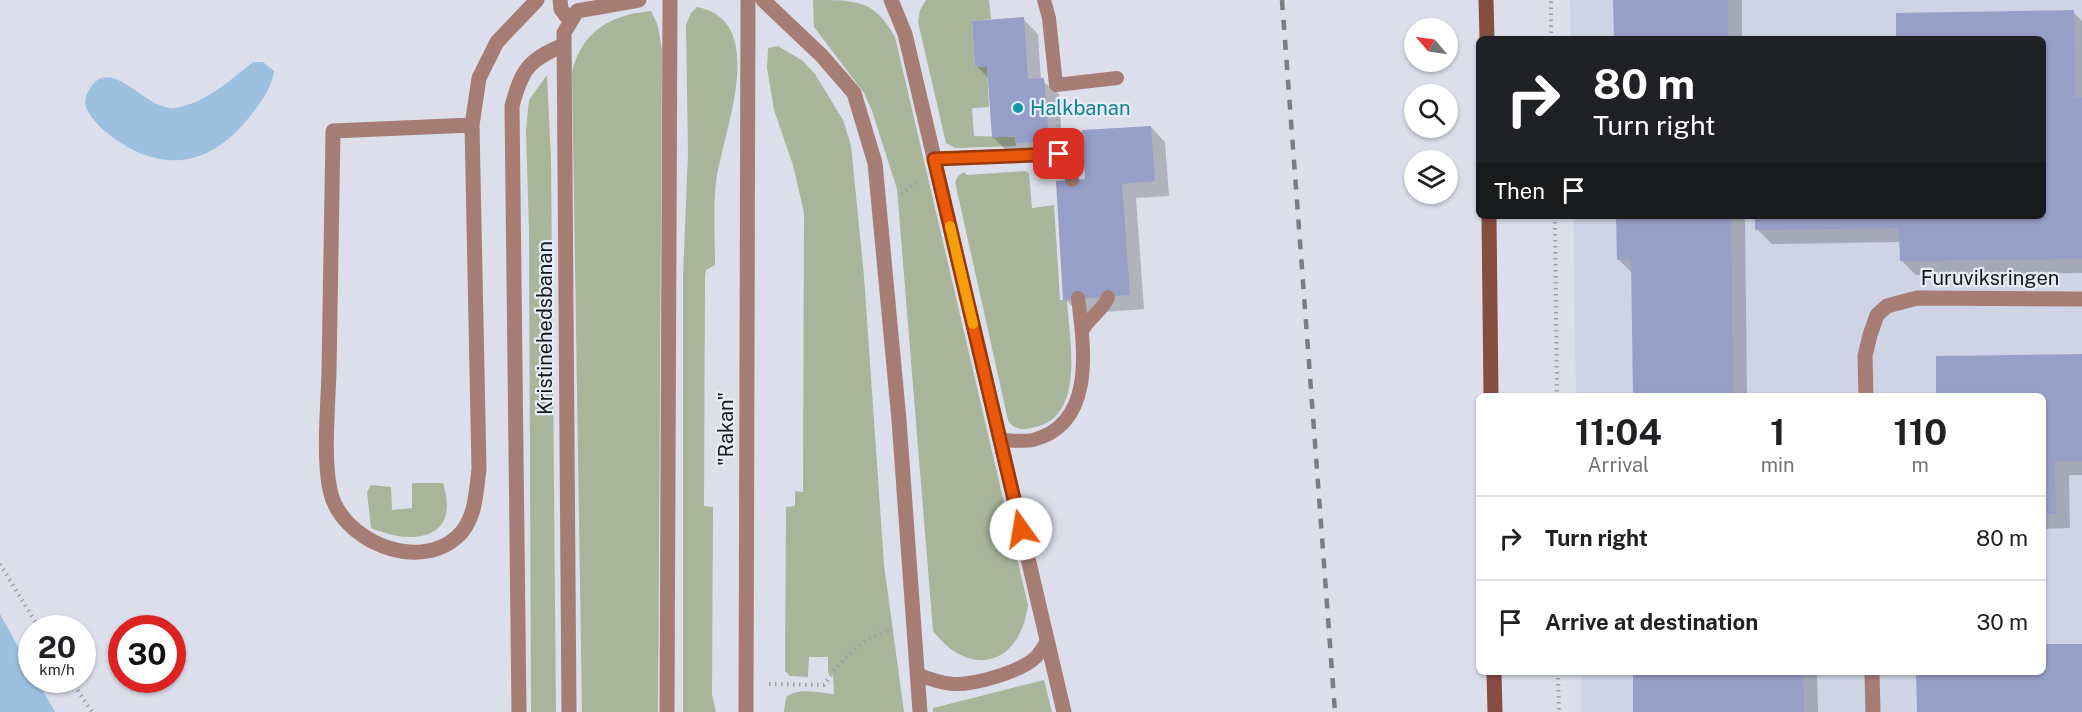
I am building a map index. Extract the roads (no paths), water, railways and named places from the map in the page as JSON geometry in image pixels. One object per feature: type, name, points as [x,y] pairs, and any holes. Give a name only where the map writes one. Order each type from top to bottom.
[{"type":"street","points":[[472,125],[333,131],[328,436],[330,490],[338,514],[360,534],[379,546],[409,551],[436,548],[458,537],[473,512],[479,469],[472,125],[479,78],[497,42],[537,0]]},
{"type":"street","points":[[560,0],[561,9],[570,21],[576,11],[639,0]]},
{"type":"street","points":[[667,712],[670,0]]},
{"type":"street","name":"\"Rakan\"","points":[[746,712],[748,0]]},
{"type":"street","points":[[763,0],[822,56],[854,93],[875,162],[899,420],[920,712]]},
{"type":"street","points":[[891,0],[905,34],[1064,712]]},
{"type":"street","points":[[1486,0],[1486,36]]},
{"type":"street","name":"Kristinehedsbanan","points":[[569,712],[564,33],[570,21]]},
{"type":"street","points":[[519,712],[512,106],[520,76],[533,61],[564,45]]},
{"type":"street","points":[[1489,219],[1491,393]]},
{"type":"street","name":"Furuviksringen","points":[[1866,393],[1865,356],[1870,334],[1877,315],[1887,306],[1917,298],[2082,299]]},
{"type":"street","points":[[1494,675],[1495,712]]},
{"type":"street","points":[[1872,675],[1873,712]]},
{"type":"lane","points":[[1044,0],[1056,85],[1117,78]]},
{"type":"lane","points":[[935,163],[1059,154],[1067,161],[1072,171],[1072,180]]},
{"type":"lane","points":[[1082,331],[1089,319],[1105,304],[1108,297]]},
{"type":"lane","points":[[1000,440],[1030,441],[1049,434],[1069,416],[1080,394],[1083,368],[1078,298]]},
{"type":"lane","points":[[917,674],[933,681],[955,684],[983,680],[1018,668],[1036,657],[1047,641]]},
{"type":"water","points":[[253,62],[263,62],[274,71],[271,83],[262,100],[237,131],[223,143],[208,153],[192,158],[157,159],[140,153],[106,132],[92,118],[85,105],[89,90],[98,80],[107,77],[129,86],[152,102],[164,107],[175,108],[207,96]]},
{"type":"water","points":[[0,614],[18,647],[18,693],[44,693],[55,712],[0,712]]},
{"type":"railway","points":[[1282,0],[1335,712]]},
{"type":"place","name":"Halkbanan","points":[[1018,108]]}]
